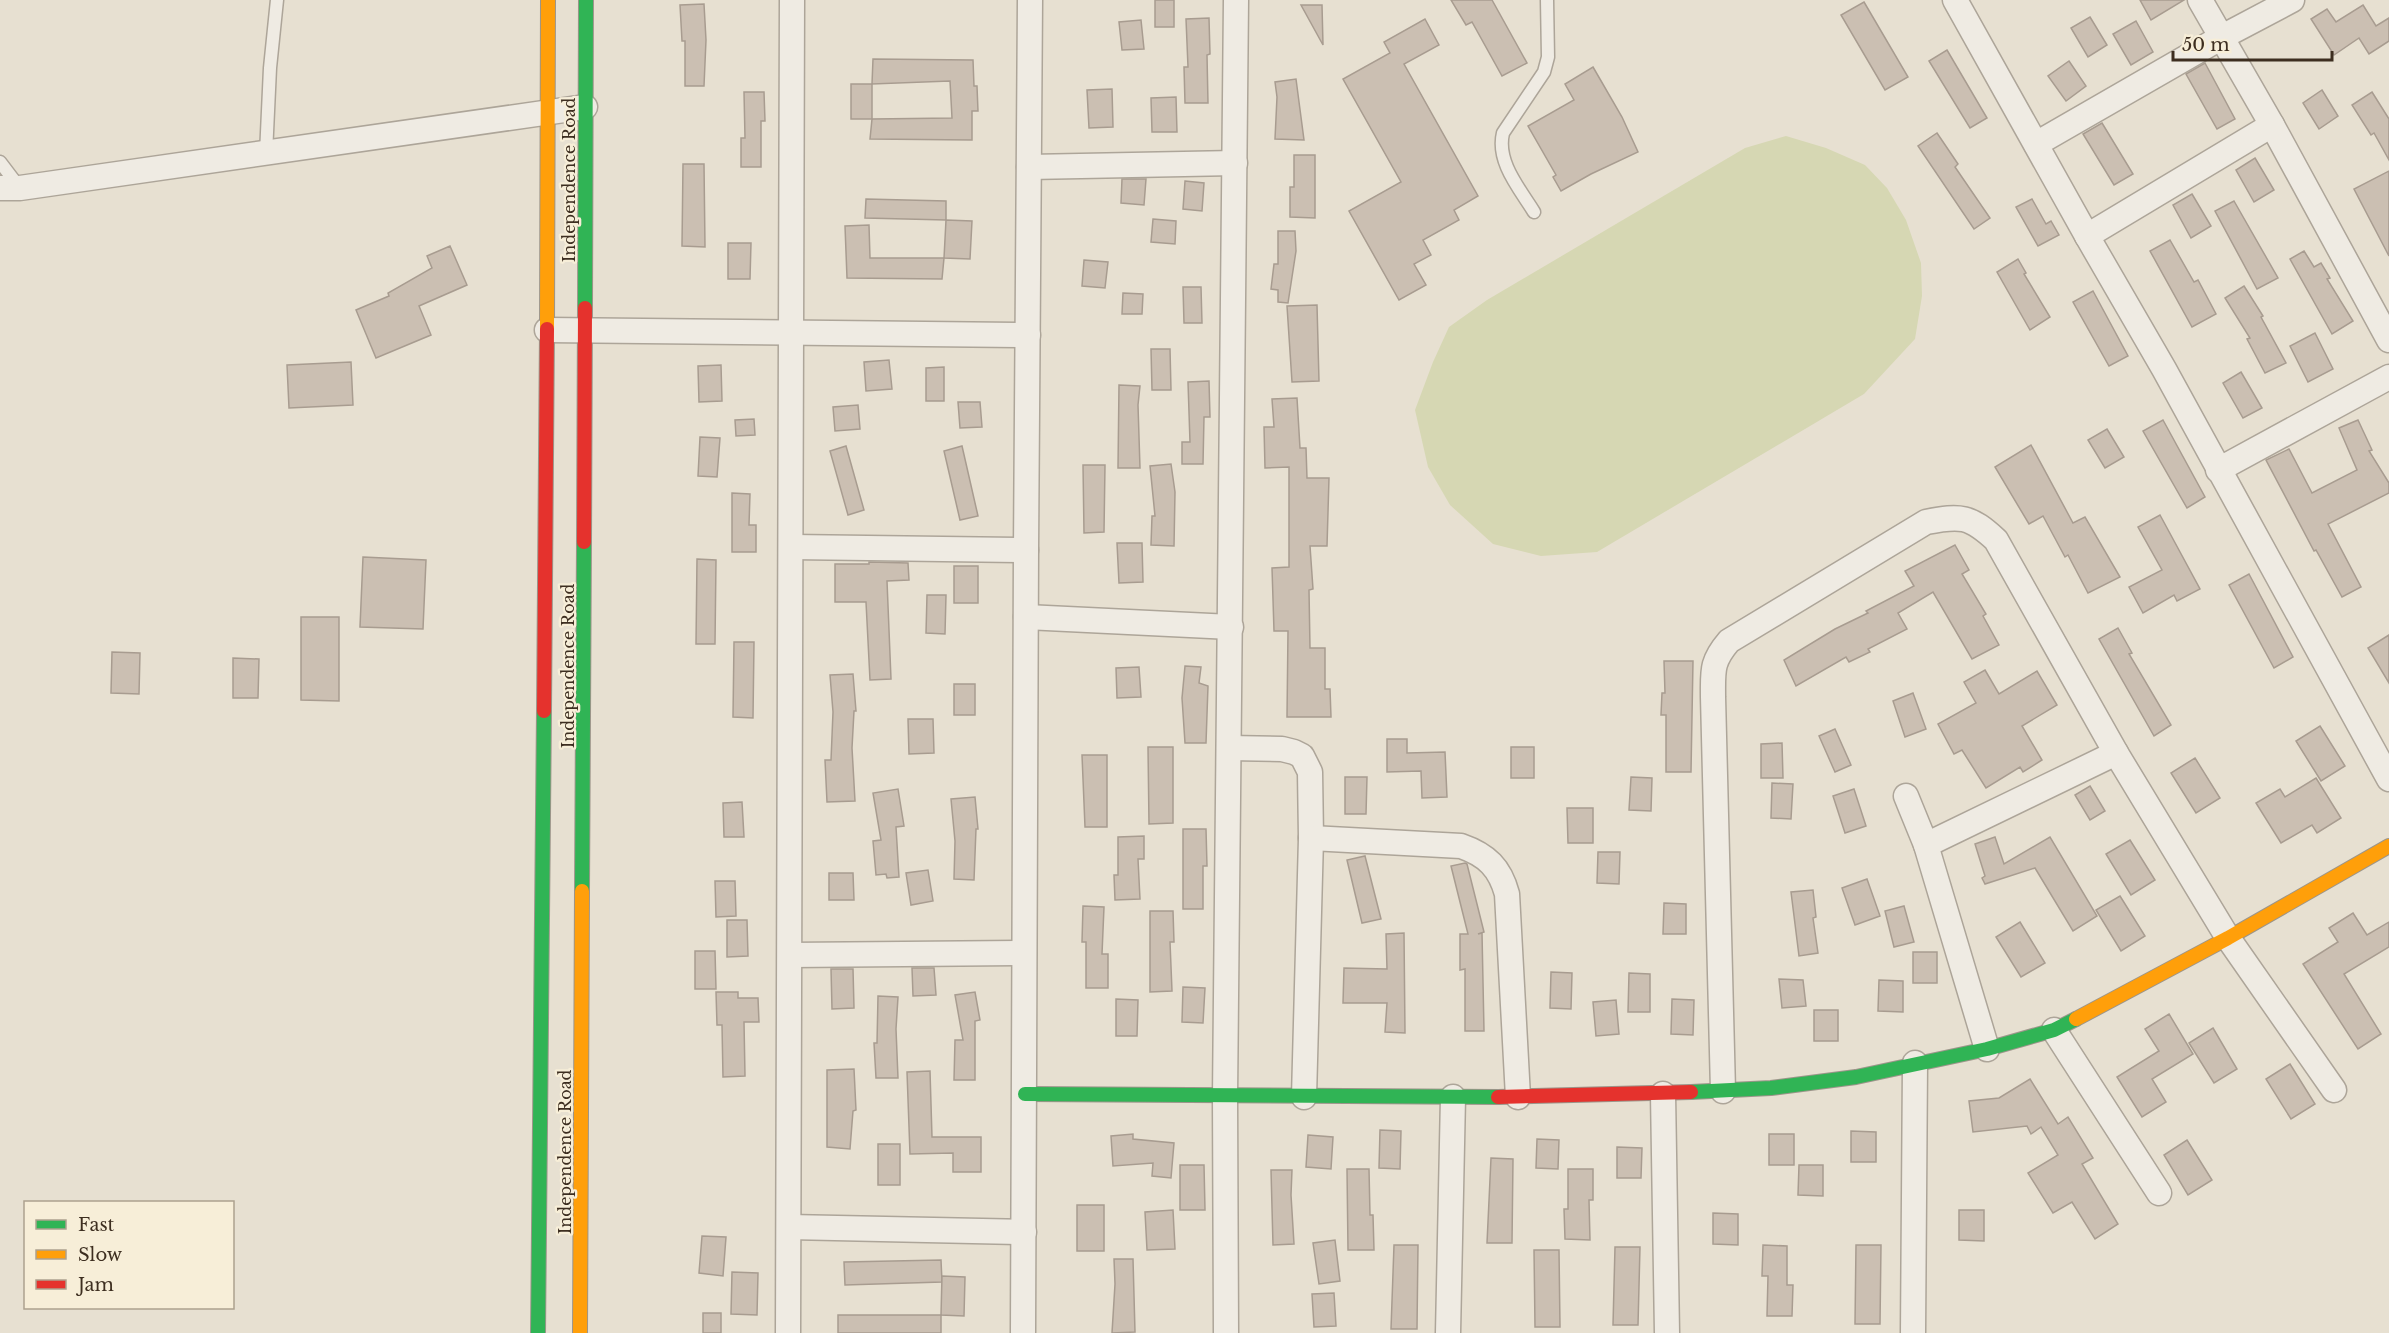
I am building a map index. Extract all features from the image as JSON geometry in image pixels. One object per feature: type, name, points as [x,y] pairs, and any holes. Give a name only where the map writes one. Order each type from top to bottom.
[{"type":"main road","name":"Independence Road","points":[[538,1333],[549,629],[548,0]]},
{"type":"main road","name":"Independence Road","points":[[580,1333],[579,630],[586,331],[586,0]]},
{"type":"main road","points":[[1025,1094],[1518,1097],[1723,1091],[1771,1088],[1856,1077],[1987,1049],[2054,1030],[2228,938],[2389,846]]},
{"type":"street","points":[[788,1333],[792,0]]},
{"type":"street","points":[[1023,1333],[1030,0]]},
{"type":"street","points":[[1226,1333],[1225,1097],[1236,0]]},
{"type":"street","points":[[1955,0],[2164,369],[2389,779]]},
{"type":"street","points":[[2200,0],[2272,125],[2389,340]]},
{"type":"street","points":[[2036,144],[2222,37],[2292,0]]},
{"type":"street","points":[[10,188],[266,154],[585,107]]},
{"type":"street","points":[[2087,236],[2272,125]]},
{"type":"street","points":[[1029,167],[1235,163]]},
{"type":"street","points":[[547,330],[1028,335]]},
{"type":"street","points":[[2218,470],[2389,377]]},
{"type":"street","points":[[1723,1091],[1713,698],[1713,671],[1717,655],[1730,641],[1926,522],[1957,519],[1976,522],[1996,540],[2116,753],[2228,938],[2334,1090]]},
{"type":"street","points":[[792,547],[1026,550]]},
{"type":"street","points":[[1026,617],[1231,627]]},
{"type":"street","points":[[1229,748],[1282,749],[1294,752],[1302,756],[1310,772],[1311,838],[1304,1097]]},
{"type":"street","points":[[1926,845],[2116,753]]},
{"type":"street","points":[[1906,796],[1926,845],[1987,1049]]},
{"type":"street","points":[[1311,838],[1461,846],[1478,852],[1492,862],[1503,877],[1507,894],[1518,1097]]},
{"type":"street","points":[[790,955],[1024,953]]},
{"type":"street","points":[[2054,1030],[2159,1192]]},
{"type":"street","points":[[1913,1333],[1915,1064]]},
{"type":"street","points":[[1663,1094],[1667,1333]]},
{"type":"street","points":[[1448,1333],[1453,1097]]},
{"type":"street","points":[[789,1227],[1024,1232]]},
{"type":"lane","points":[[266,154],[270,68],[277,0]]},
{"type":"lane","points":[[1534,212],[1503,159],[1500,144],[1503,133],[1544,72],[1548,57],[1547,0]]},
{"type":"lane","points":[[0,162],[10,188]]},
{"type":"green space","points":[[1786,136],[1826,148],[1865,165],[1887,188],[1906,220],[1921,263],[1922,296],[1915,339],[1864,394],[1597,552],[1541,556],[1493,544],[1450,505],[1428,467],[1415,410],[1449,327],[1487,300],[1745,148]]},
{"type":"building","points":[[1155,0],[1174,0],[1174,27],[1155,27]]},
{"type":"building","points":[[1451,0],[1492,0],[1527,63],[1502,76],[1472,22],[1466,25]]},
{"type":"building","points":[[2140,0],[2184,0],[2151,20]]},
{"type":"building","points":[[1864,2],[1908,77],[1885,90],[1841,15]]},
{"type":"building","points":[[704,4],[706,40],[704,86],[685,86],[685,41],[682,41],[680,5]]},
{"type":"building","points":[[1301,5],[1322,5],[1323,45]]},
{"type":"building","points":[[2363,5],[2376,26],[2389,18],[2389,41],[2369,54],[2359,38],[2334,55],[2311,19],[2327,9],[2336,22]]},
{"type":"building","points":[[2090,17],[2107,45],[2088,57],[2071,28]]},
{"type":"building","points":[[1209,18],[1208,103],[1185,103],[1184,67],[1188,67],[1186,19]]},
{"type":"building","points":[[1425,19],[1439,45],[1404,64],[1478,196],[1454,210],[1459,220],[1423,240],[1431,255],[1414,264],[1426,285],[1399,300],[1349,211],[1401,182],[1343,79],[1390,53],[1384,42]]},
{"type":"building","points":[[1141,20],[1144,49],[1122,50],[1119,22]]},
{"type":"building","points":[[2136,21],[2153,52],[2131,65],[2113,34]]},
{"type":"building","points":[[1947,50],[1987,118],[1970,128],[1929,61]]},
{"type":"building","points":[[873,59],[973,60],[978,111],[972,111],[972,140],[870,139],[872,119],[952,118],[950,81],[872,84]]},
{"type":"building","points":[[2069,61],[2086,86],[2066,101],[2048,76]]},
{"type":"building","points":[[2205,63],[2235,119],[2217,129],[2186,74]]},
{"type":"building","points":[[1593,67],[1622,117],[1638,152],[1561,191],[1553,177],[1556,175],[1528,126],[1574,100],[1565,84]]},
{"type":"building","points":[[1296,79],[1304,140],[1275,139],[1277,97],[1275,82]]},
{"type":"building","points":[[851,84],[872,84],[872,119],[851,119]]},
{"type":"building","points":[[1112,89],[1113,127],[1089,128],[1087,90]]},
{"type":"building","points":[[2322,90],[2338,116],[2319,129],[2303,103]]},
{"type":"building","points":[[744,92],[764,92],[765,121],[761,121],[761,167],[741,167],[741,138],[745,138]]},
{"type":"building","points":[[2372,92],[2389,119],[2389,160],[2374,133],[2371,135],[2352,105]]},
{"type":"building","points":[[1176,97],[1177,132],[1152,132],[1151,98]]},
{"type":"building","points":[[2102,123],[2133,174],[2114,185],[2083,134]]},
{"type":"building","points":[[1937,133],[1958,164],[1955,167],[1990,218],[1974,229],[1918,146]]},
{"type":"building","points":[[1294,155],[1315,155],[1315,218],[1290,217],[1290,187],[1294,187]]},
{"type":"building","points":[[2255,158],[2274,190],[2254,202],[2236,170]]},
{"type":"building","points":[[683,164],[704,164],[705,247],[682,246]]},
{"type":"building","points":[[2389,171],[2389,256],[2354,189]]},
{"type":"building","points":[[1122,179],[1146,179],[1144,205],[1121,203]]},
{"type":"building","points":[[1185,181],[1204,183],[1202,211],[1183,209]]},
{"type":"building","points":[[2192,194],[2211,226],[2191,238],[2173,205]]},
{"type":"building","points":[[866,199],[946,201],[946,220],[865,218]]},
{"type":"building","points":[[2032,199],[2046,224],[2051,221],[2059,235],[2038,246],[2016,207]]},
{"type":"building","points":[[2234,201],[2278,278],[2257,289],[2215,211]]},
{"type":"building","points":[[1153,219],[1176,221],[1175,244],[1151,242]]},
{"type":"building","points":[[946,220],[972,221],[970,259],[944,258]]},
{"type":"building","points":[[869,225],[870,258],[944,258],[942,279],[847,278],[845,226]]},
{"type":"building","points":[[1278,231],[1295,231],[1296,251],[1288,303],[1278,302],[1278,290],[1271,289],[1274,264],[1278,264]]},
{"type":"building","points":[[2170,240],[2194,282],[2198,280],[2216,314],[2192,327],[2150,251]]},
{"type":"building","points":[[728,243],[751,243],[750,279],[728,279]]},
{"type":"building","points":[[450,246],[467,285],[419,306],[431,335],[376,358],[356,310],[389,296],[388,293],[432,268],[427,256]]},
{"type":"building","points":[[2304,251],[2314,267],[2321,263],[2330,278],[2327,279],[2353,321],[2332,334],[2290,259]]},
{"type":"building","points":[[2018,259],[2026,273],[2024,274],[2050,317],[2030,330],[1997,272]]},
{"type":"building","points":[[1084,260],[1108,262],[1105,288],[1082,286]]},
{"type":"building","points":[[2244,286],[2263,316],[2261,317],[2286,363],[2265,373],[2247,339],[2250,338],[2225,298]]},
{"type":"building","points":[[1183,287],[1201,287],[1202,323],[1184,323]]},
{"type":"building","points":[[2093,291],[2128,356],[2109,366],[2073,302]]},
{"type":"building","points":[[1123,293],[1143,294],[1142,314],[1122,314]]},
{"type":"building","points":[[1317,305],[1319,381],[1292,382],[1287,306]]},
{"type":"building","points":[[2315,333],[2333,369],[2308,382],[2290,346]]},
{"type":"building","points":[[1151,349],[1170,349],[1171,390],[1152,390]]},
{"type":"building","points":[[889,360],[892,389],[866,391],[864,362]]},
{"type":"building","points":[[351,362],[353,405],[289,408],[287,365]]},
{"type":"building","points":[[721,365],[722,401],[699,402],[698,366]]},
{"type":"building","points":[[944,367],[944,401],[926,401],[926,368]]},
{"type":"building","points":[[2241,372],[2262,408],[2243,418],[2223,383]]},
{"type":"building","points":[[1209,381],[1210,417],[1204,417],[1203,464],[1182,464],[1182,442],[1190,442],[1188,382]]},
{"type":"building","points":[[1119,385],[1140,386],[1138,405],[1140,468],[1118,468]]},
{"type":"building","points":[[1297,398],[1300,448],[1306,448],[1307,478],[1329,478],[1327,546],[1310,546],[1313,589],[1309,590],[1310,648],[1325,648],[1325,689],[1330,689],[1331,717],[1287,717],[1288,631],[1274,631],[1272,568],[1289,567],[1289,467],[1265,468],[1264,427],[1274,427],[1272,399]]},
{"type":"building","points":[[958,402],[980,402],[982,427],[960,428]]},
{"type":"building","points":[[858,405],[860,429],[835,431],[833,407]]},
{"type":"building","points":[[754,419],[755,435],[736,436],[735,420]]},
{"type":"building","points":[[2163,420],[2205,497],[2187,508],[2143,431]]},
{"type":"building","points":[[2358,420],[2372,450],[2369,451],[2389,483],[2389,493],[2328,524],[2361,587],[2342,597],[2316,550],[2314,551],[2266,460],[2289,449],[2312,493],[2357,470],[2339,428]]},
{"type":"building","points":[[2107,429],[2124,457],[2105,468],[2088,440]]},
{"type":"building","points":[[700,437],[720,438],[717,477],[698,476]]},
{"type":"building","points":[[2031,445],[2073,523],[2085,517],[2120,577],[2088,593],[2068,555],[2065,557],[2043,516],[2029,524],[1995,467]]},
{"type":"building","points":[[846,446],[864,510],[848,515],[830,451]]},
{"type":"building","points":[[962,446],[978,516],[960,520],[944,451]]},
{"type":"building","points":[[1171,464],[1175,492],[1174,546],[1151,545],[1152,516],[1155,516],[1150,466]]},
{"type":"building","points":[[1083,465],[1105,465],[1104,532],[1084,533]]},
{"type":"building","points":[[732,493],[750,494],[749,525],[756,525],[756,552],[732,552]]},
{"type":"building","points":[[2160,515],[2200,589],[2177,601],[2174,595],[2143,613],[2129,587],[2162,570],[2138,527]]},
{"type":"building","points":[[1117,543],[1142,543],[1143,582],[1119,583]]},
{"type":"building","points":[[1955,545],[1969,570],[1962,574],[1986,614],[1983,616],[1999,645],[1972,659],[1933,592],[1898,613],[1907,629],[1868,649],[1870,652],[1849,662],[1846,657],[1796,686],[1784,660],[1835,629],[1868,613],[1866,611],[1914,586],[1905,571]]},
{"type":"building","points":[[363,557],[426,560],[423,629],[360,627]]},
{"type":"building","points":[[697,559],[716,560],[715,644],[696,644]]},
{"type":"building","points":[[869,562],[908,563],[909,580],[887,581],[891,679],[870,680],[866,602],[835,602],[835,564],[869,564]]},
{"type":"building","points":[[954,566],[978,566],[978,603],[954,603]]},
{"type":"building","points":[[2249,574],[2293,657],[2274,668],[2229,585]]},
{"type":"building","points":[[927,595],[946,595],[945,634],[926,633]]},
{"type":"building","points":[[301,617],[339,617],[339,701],[301,700]]},
{"type":"building","points":[[2118,628],[2132,653],[2129,654],[2171,725],[2154,736],[2099,639]]},
{"type":"building","points":[[2389,635],[2389,683],[2368,648]]},
{"type":"building","points":[[734,642],[754,642],[753,718],[733,717]]},
{"type":"building","points":[[112,652],[140,653],[139,694],[111,693]]},
{"type":"building","points":[[233,658],[259,659],[258,698],[233,698]]},
{"type":"building","points":[[1664,661],[1693,661],[1691,772],[1666,772],[1666,715],[1661,715],[1662,693],[1665,693]]},
{"type":"building","points":[[1185,666],[1201,667],[1199,683],[1208,686],[1206,743],[1185,743],[1182,698]]},
{"type":"building","points":[[1139,667],[1141,697],[1117,698],[1116,668]]},
{"type":"building","points":[[1985,670],[1999,694],[2037,671],[2057,705],[2022,726],[2042,760],[2023,772],[2020,767],[1986,788],[1962,750],[1954,754],[1938,724],[1976,703],[1964,682]]},
{"type":"building","points":[[853,674],[856,711],[854,711],[852,748],[855,801],[827,802],[825,760],[831,760],[833,712],[830,675]]},
{"type":"building","points":[[954,684],[975,684],[975,715],[954,715]]},
{"type":"building","points":[[1913,693],[1926,729],[1905,737],[1893,701]]},
{"type":"building","points":[[908,719],[933,719],[934,753],[909,754]]},
{"type":"building","points":[[2320,726],[2345,766],[2321,781],[2296,741]]},
{"type":"building","points":[[1835,729],[1851,765],[1835,772],[1819,736]]},
{"type":"building","points":[[1387,739],[1407,739],[1407,753],[1445,752],[1447,797],[1422,798],[1421,771],[1387,772]]},
{"type":"building","points":[[1782,743],[1783,778],[1761,778],[1761,744]]},
{"type":"building","points":[[1148,747],[1173,747],[1173,823],[1149,824]]},
{"type":"building","points":[[1511,747],[1534,747],[1534,778],[1511,778]]},
{"type":"building","points":[[1082,755],[1107,755],[1107,827],[1085,827]]},
{"type":"building","points":[[2195,758],[2220,798],[2196,813],[2171,773]]},
{"type":"building","points":[[1345,777],[1367,777],[1366,814],[1345,814]]},
{"type":"building","points":[[1631,777],[1652,778],[1651,811],[1629,810]]},
{"type":"building","points":[[2316,778],[2341,818],[2317,833],[2312,825],[2281,843],[2256,803],[2280,789],[2285,797]]},
{"type":"building","points":[[1772,783],[1793,784],[1791,819],[1771,818]]},
{"type":"building","points":[[2090,786],[2105,811],[2090,820],[2075,795]]},
{"type":"building","points":[[898,789],[904,826],[896,827],[899,877],[887,878],[886,874],[876,875],[873,841],[881,840],[873,793]]},
{"type":"building","points":[[1854,789],[1866,826],[1845,833],[1833,796]]},
{"type":"building","points":[[975,797],[978,829],[976,829],[974,880],[954,879],[955,841],[951,799]]},
{"type":"building","points":[[742,802],[744,837],[724,837],[723,803]]},
{"type":"building","points":[[1567,808],[1593,808],[1593,843],[1568,843]]},
{"type":"building","points":[[1183,829],[1206,829],[1207,866],[1203,866],[1203,909],[1183,909]]},
{"type":"building","points":[[1144,836],[1144,859],[1138,859],[1140,899],[1115,900],[1114,875],[1118,875],[1118,837]]},
{"type":"building","points":[[1995,837],[2004,864],[2050,837],[2097,916],[2073,931],[2035,868],[1985,884],[1982,878],[1985,876],[1975,844]]},
{"type":"building","points":[[2130,840],[2155,880],[2131,895],[2106,854]]},
{"type":"building","points":[[1598,852],[1620,852],[1619,884],[1597,883]]},
{"type":"building","points":[[1365,856],[1381,919],[1362,923],[1347,860]]},
{"type":"building","points":[[1465,863],[1484,932],[1478,934],[1482,933],[1484,1031],[1465,1031],[1465,969],[1460,970],[1460,934],[1468,934],[1451,866]]},
{"type":"building","points":[[928,870],[933,901],[911,905],[906,873]]},
{"type":"building","points":[[829,873],[853,873],[854,900],[829,900]]},
{"type":"building","points":[[1867,879],[1880,916],[1855,925],[1842,888]]},
{"type":"building","points":[[715,881],[735,881],[736,916],[716,917]]},
{"type":"building","points":[[1813,890],[1816,917],[1813,918],[1818,953],[1799,956],[1791,892]]},
{"type":"building","points":[[2120,896],[2145,936],[2121,951],[2096,910]]},
{"type":"building","points":[[1664,903],[1686,904],[1686,934],[1663,934]]},
{"type":"building","points":[[1083,906],[1104,907],[1102,954],[1108,954],[1108,988],[1086,988],[1086,942],[1082,942]]},
{"type":"building","points":[[1904,906],[1914,942],[1894,947],[1885,911]]},
{"type":"building","points":[[1150,911],[1173,911],[1174,942],[1170,942],[1172,991],[1150,992]]},
{"type":"building","points":[[2353,913],[2367,935],[2389,922],[2389,947],[2344,974],[2381,1034],[2358,1049],[2303,964],[2338,942],[2329,928]]},
{"type":"building","points":[[727,920],[747,920],[748,956],[727,957]]},
{"type":"building","points":[[2020,922],[2045,963],[2021,977],[1996,937]]},
{"type":"building","points":[[1404,933],[1405,1033],[1385,1032],[1387,1003],[1343,1003],[1344,968],[1387,969],[1386,934]]},
{"type":"building","points":[[695,951],[715,951],[716,989],[695,989]]},
{"type":"building","points":[[1913,952],[1937,952],[1937,983],[1913,983]]},
{"type":"building","points":[[912,968],[934,968],[936,995],[913,996]]},
{"type":"building","points":[[831,969],[853,969],[854,1008],[832,1009]]},
{"type":"building","points":[[1551,972],[1572,973],[1571,1009],[1550,1008]]},
{"type":"building","points":[[1629,973],[1650,974],[1650,1012],[1628,1012]]},
{"type":"building","points":[[1779,979],[1803,980],[1806,1006],[1782,1008]]},
{"type":"building","points":[[1879,980],[1903,981],[1903,1012],[1878,1011]]},
{"type":"building","points":[[1183,987],[1205,988],[1203,1023],[1182,1022]]},
{"type":"building","points":[[716,992],[738,992],[738,998],[758,998],[759,1022],[744,1022],[745,1076],[723,1077],[722,1025],[717,1025]]},
{"type":"building","points":[[975,992],[980,1020],[975,1021],[975,1080],[954,1080],[955,1040],[963,1040],[955,995]]},
{"type":"building","points":[[878,996],[898,997],[896,1029],[898,1078],[876,1078],[874,1043],[877,1043]]},
{"type":"building","points":[[1116,999],[1138,1000],[1137,1036],[1116,1036]]},
{"type":"building","points":[[1672,999],[1694,1000],[1693,1035],[1671,1034]]},
{"type":"building","points":[[1616,1000],[1619,1034],[1596,1036],[1593,1002]]},
{"type":"building","points":[[1814,1010],[1838,1010],[1838,1041],[1814,1041]]},
{"type":"building","points":[[2169,1014],[2193,1054],[2152,1079],[2166,1102],[2142,1117],[2117,1077],[2159,1051],[2145,1029]]},
{"type":"building","points":[[2213,1028],[2237,1069],[2214,1083],[2189,1043]]},
{"type":"building","points":[[2290,1064],[2315,1104],[2291,1119],[2266,1079]]},
{"type":"building","points":[[854,1069],[856,1110],[853,1111],[850,1149],[827,1147],[827,1070]]},
{"type":"building","points":[[930,1071],[932,1137],[981,1137],[981,1172],[953,1172],[953,1153],[910,1154],[907,1072]]},
{"type":"building","points":[[2030,1079],[2058,1124],[2068,1117],[2093,1158],[2082,1164],[2118,1224],[2095,1239],[2072,1202],[2053,1213],[2028,1173],[2058,1155],[2041,1127],[2031,1134],[2027,1126],[1973,1132],[1969,1101],[1999,1098]]},
{"type":"building","points":[[1380,1130],[1401,1131],[1400,1169],[1379,1168]]},
{"type":"building","points":[[1851,1131],[1876,1132],[1876,1162],[1851,1162]]},
{"type":"building","points":[[1133,1134],[1133,1139],[1174,1143],[1171,1178],[1152,1176],[1153,1163],[1113,1166],[1111,1136]]},
{"type":"building","points":[[1769,1134],[1794,1134],[1794,1165],[1769,1165]]},
{"type":"building","points":[[1308,1135],[1333,1137],[1331,1169],[1306,1167]]},
{"type":"building","points":[[1537,1139],[1559,1140],[1558,1169],[1536,1168]]},
{"type":"building","points":[[2187,1140],[2212,1180],[2188,1195],[2164,1155]]},
{"type":"building","points":[[878,1144],[900,1144],[900,1185],[878,1185]]},
{"type":"building","points":[[1617,1147],[1642,1148],[1641,1178],[1617,1178]]},
{"type":"building","points":[[1491,1158],[1513,1159],[1512,1243],[1487,1243]]},
{"type":"building","points":[[1180,1165],[1204,1165],[1205,1210],[1180,1210]]},
{"type":"building","points":[[1799,1165],[1823,1165],[1823,1196],[1798,1195]]},
{"type":"building","points":[[1347,1169],[1369,1169],[1370,1215],[1373,1215],[1374,1250],[1348,1250]]},
{"type":"building","points":[[1568,1169],[1593,1169],[1593,1200],[1589,1200],[1590,1240],[1565,1239],[1564,1209],[1568,1209]]},
{"type":"building","points":[[1271,1170],[1292,1170],[1294,1244],[1273,1245]]},
{"type":"building","points":[[1077,1205],[1104,1205],[1104,1251],[1077,1251]]},
{"type":"building","points":[[1173,1210],[1175,1249],[1147,1250],[1145,1212]]},
{"type":"building","points":[[1959,1210],[1984,1210],[1984,1241],[1959,1240]]},
{"type":"building","points":[[1713,1213],[1738,1214],[1738,1245],[1713,1244]]},
{"type":"building","points":[[702,1236],[726,1237],[723,1276],[699,1273]]},
{"type":"building","points":[[1335,1240],[1340,1281],[1319,1284],[1313,1243]]},
{"type":"building","points":[[1394,1245],[1418,1245],[1417,1329],[1391,1329]]},
{"type":"building","points":[[1763,1245],[1787,1246],[1787,1285],[1793,1285],[1792,1316],[1767,1316],[1768,1276],[1762,1276]]},
{"type":"building","points":[[1856,1245],[1881,1245],[1880,1324],[1855,1324]]},
{"type":"building","points":[[1615,1247],[1640,1247],[1638,1325],[1613,1325]]},
{"type":"building","points":[[1534,1250],[1559,1250],[1560,1327],[1535,1327]]},
{"type":"building","points":[[1114,1259],[1133,1259],[1135,1332],[1112,1333]]},
{"type":"building","points":[[941,1260],[942,1282],[845,1285],[844,1262]]},
{"type":"building","points":[[732,1272],[758,1273],[757,1315],[731,1314]]},
{"type":"building","points":[[942,1276],[965,1277],[964,1316],[941,1315]]},
{"type":"building","points":[[1334,1293],[1336,1326],[1314,1327],[1312,1294]]},
{"type":"building","points":[[703,1313],[721,1313],[721,1333],[703,1333]]},
{"type":"building","points":[[838,1315],[941,1315],[941,1333],[838,1333]]},
{"type":"traffic: fast","points":[[585,308],[586,0]]},
{"type":"traffic: fast","points":[[582,891],[584,542]]},
{"type":"traffic: fast","points":[[538,1333],[544,711]]},
{"type":"traffic: fast","points":[[1691,1092],[1771,1088],[1856,1077],[1987,1049],[2054,1030],[2076,1019]]},
{"type":"traffic: fast","points":[[1025,1094],[1498,1097]]},
{"type":"traffic: slow","points":[[547,329],[548,0]]},
{"type":"traffic: slow","points":[[2076,1019],[2228,938],[2389,846]]},
{"type":"traffic: slow","points":[[580,1333],[582,891]]},
{"type":"traffic: jam","points":[[584,542],[585,308]]},
{"type":"traffic: jam","points":[[544,711],[547,329]]},
{"type":"traffic: jam","points":[[1498,1097],[1691,1092]]}]
